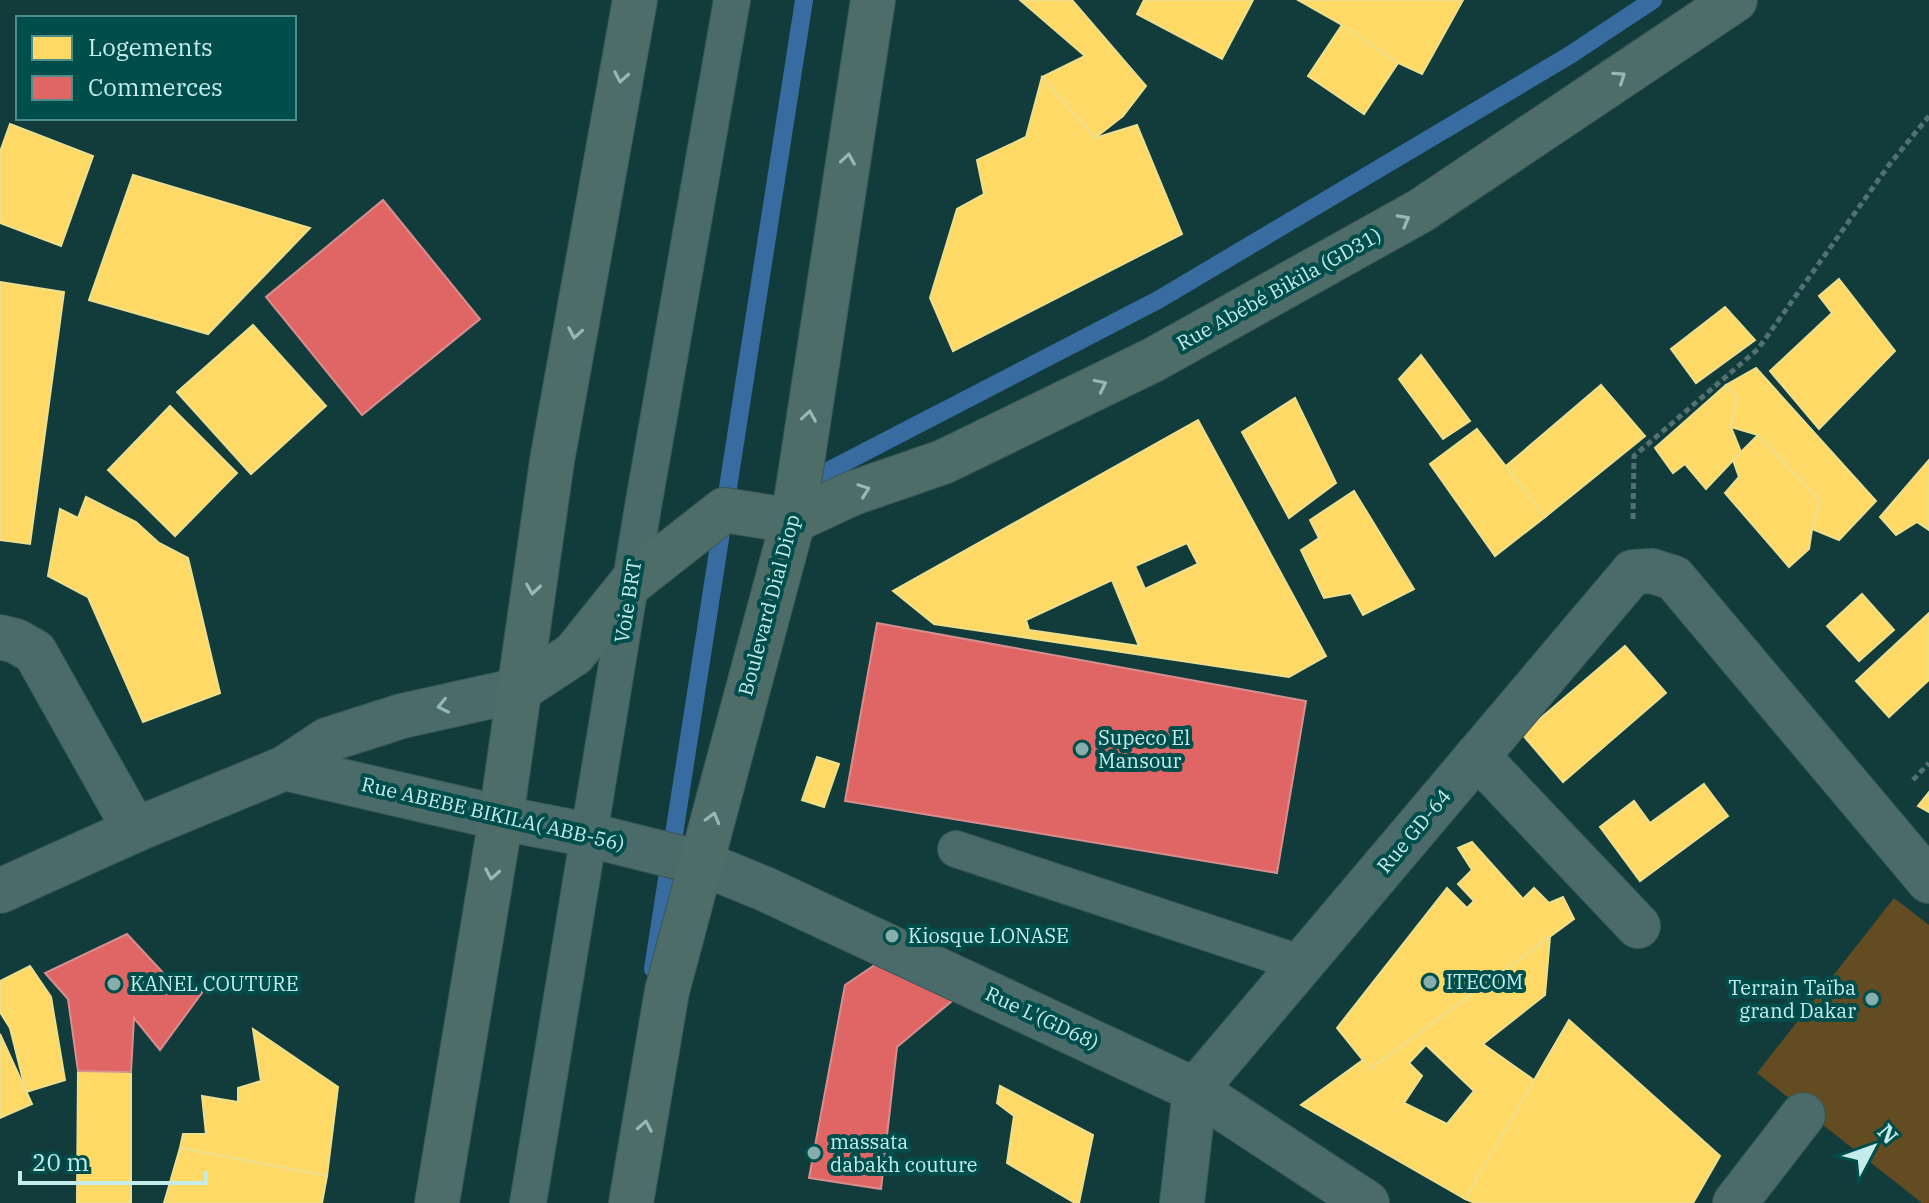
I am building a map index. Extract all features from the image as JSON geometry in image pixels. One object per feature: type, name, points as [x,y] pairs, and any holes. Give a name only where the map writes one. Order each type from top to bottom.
[{"type":"main road","points":[[437,1203],[501,818],[550,472],[635,0]]},
{"type":"main road","name":"Boulevard Dial Diop","points":[[631,1203],[667,991],[793,521],[873,0]]},
{"type":"main road","name":"Rue Abébé Bikila (GD31)","points":[[793,521],[853,493],[943,462],[1153,360],[1420,211],[1735,0]]},
{"type":"main road","points":[[519,690],[574,654],[631,583],[724,510],[793,521]]},
{"type":"street","points":[[1633,572],[1652,571],[1674,578],[1929,881]]},
{"type":"street","name":"Rue GD-64","points":[[1195,1090],[1633,572]]},
{"type":"street","points":[[0,637],[16,641],[35,652],[135,830]]},
{"type":"street","points":[[0,891],[135,830],[285,768],[327,740],[402,716],[519,690]]},
{"type":"street","points":[[1477,756],[1638,926]]},
{"type":"street","name":"Rue ABEBE BIKILA( ABB-56)","points":[[285,768],[701,863]]},
{"type":"street","name":"Rue L'(GD68)","points":[[701,863],[765,889],[1195,1090],[1367,1203]]},
{"type":"street","points":[[1182,1203],[1195,1090]]},
{"type":"street","points":[[1735,1203],[1803,1115]]},
{"type":"lane","name":"Voie BRT","points":[[528,1203],[732,0]]},
{"type":"lane","points":[[956,849],[1302,964]]},
{"type":"path","points":[[1633,572],[1634,456],[1758,349],[1889,165],[1929,116]]},
{"type":"shaded area","name":"Terrain Taïba grand Dakar","points":[[1894,898],[1929,925],[1929,1203],[1922,1203],[1757,1073]]},
{"type":"building: Logements","points":[[1020,0],[1072,0],[1146,86],[1123,116],[1095,138],[1042,77],[1085,56]]},
{"type":"building: Logements","points":[[1144,0],[1253,0],[1222,59],[1137,14]]},
{"type":"building: Logements","points":[[1298,0],[1463,0],[1422,74],[1398,63]]},
{"type":"building: Logements","points":[[1342,25],[1398,63],[1364,114],[1308,76]]},
{"type":"building: Logements","points":[[1042,77],[1095,138],[1137,125],[1182,234],[953,351],[930,298],[957,209],[984,194],[977,160],[1026,137]]},
{"type":"building: Logements","points":[[10,124],[93,156],[61,246],[0,223],[0,152]]},
{"type":"building: Logements","points":[[133,175],[310,228],[208,334],[89,300]]},
{"type":"building: Logements","points":[[1839,279],[1895,351],[1819,429],[1770,371],[1832,313],[1819,296]]},
{"type":"building: Logements","points":[[0,282],[64,292],[30,544],[0,540]]},
{"type":"building: Logements","points":[[1725,307],[1755,340],[1696,383],[1671,349]]},
{"type":"building: Logements","points":[[253,325],[326,406],[251,474],[177,392]]},
{"type":"building: Logements","points":[[1421,355],[1470,421],[1443,439],[1399,379]]},
{"type":"building: Logements","points":[[1756,368],[1876,501],[1839,540],[1812,529],[1820,501],[1758,435],[1731,427],[1737,398],[1726,385]]},
{"type":"building: Logements","points":[[1601,385],[1645,436],[1545,517],[1506,466]]},
{"type":"building: Logements","points":[[1726,385],[1737,398],[1731,427],[1741,452],[1706,489],[1685,464],[1673,473],[1655,448]]},
{"type":"building: Logements","points":[[1295,398],[1336,483],[1289,518],[1242,432]]},
{"type":"building: Logements","points":[[170,406],[237,473],[175,536],[108,470]]},
{"type":"building: Logements","points":[[1198,420],[1326,656],[1289,677],[934,624],[893,591]],"holes":[[[1187,543],[1198,564],[1145,589],[1135,566]],[[1112,580],[1139,646],[1029,630],[1026,620]]]},
{"type":"building: Logements","points":[[1477,429],[1545,517],[1495,556],[1430,464]]},
{"type":"building: Logements","points":[[1758,435],[1820,501],[1809,549],[1789,567],[1725,493],[1739,477],[1733,460]]},
{"type":"building: Logements","points":[[1929,460],[1929,530],[1917,522],[1896,535],[1880,517]]},
{"type":"building: Logements","points":[[1354,491],[1414,589],[1363,615],[1351,593],[1324,598],[1301,550],[1319,538],[1310,520]]},
{"type":"building: Logements","points":[[86,497],[136,522],[159,543],[188,558],[220,693],[143,722],[88,597],[48,576],[60,509],[78,518]]},
{"type":"building: Logements","points":[[1862,594],[1894,630],[1859,661],[1827,626]]},
{"type":"building: Logements","points":[[1929,613],[1929,680],[1889,717],[1856,681]]},
{"type":"building: Logements","points":[[1625,646],[1666,693],[1563,782],[1522,734]]},
{"type":"building: Logements","points":[[817,757],[839,764],[824,807],[802,800]]},
{"type":"building: Logements","points":[[1704,784],[1728,816],[1640,881],[1600,827],[1634,801],[1650,823]]},
{"type":"building: Logements","points":[[1929,792],[1929,812],[1918,806]]},
{"type":"building: Logements","name":"ITECOM","points":[[1472,842],[1523,899],[1534,888],[1549,903],[1563,897],[1574,919],[1370,1069],[1337,1028],[1447,888],[1467,908],[1474,901],[1458,884],[1472,870],[1458,848]]},
{"type":"building: Logements","points":[[1550,937],[1545,995],[1483,1044],[1534,1080],[1465,1199],[1301,1105],[1363,1060],[1370,1069]],"holes":[[[1426,1045],[1474,1091],[1447,1124],[1404,1103],[1422,1076],[1409,1063]]]},
{"type":"building: Logements","points":[[30,966],[51,997],[65,1080],[26,1092],[10,1028],[0,1012],[0,981]]},
{"type":"building: Logements","points":[[1569,1020],[1720,1156],[1693,1203],[1475,1203],[1465,1199]]},
{"type":"building: Logements","points":[[253,1029],[338,1087],[327,1176],[180,1148],[183,1134],[206,1134],[202,1096],[238,1102],[238,1088],[261,1081]]},
{"type":"building: Logements","points":[[0,1034],[32,1104],[0,1118]]},
{"type":"building: Logements","points":[[78,1071],[131,1072],[131,1203],[77,1203]]},
{"type":"building: Logements","points":[[1000,1086],[1093,1135],[1079,1203],[1007,1163],[1014,1116],[997,1103]]},
{"type":"building: Logements","points":[[180,1148],[327,1176],[322,1203],[164,1203]]},
{"type":"building: Commerces","points":[[383,200],[480,319],[362,415],[266,297]]},
{"type":"building: Commerces","points":[[877,623],[1306,701],[1277,873],[845,801]]},
{"type":"building: Commerces","points":[[127,934],[167,977],[204,990],[160,1050],[134,1018],[131,1072],[78,1071],[68,999],[45,973]]},
{"type":"building: Commerces","points":[[891,954],[958,996],[897,1047],[881,1189],[809,1178],[845,985]]},
{"type":"waterway","points":[[653,969],[804,0]]},
{"type":"waterway","points":[[801,485],[1158,300],[1570,55],[1653,0]]},
{"type":"place","name":"Supeco El Mansour","points":[[1082,749]]},
{"type":"place","name":"Kiosque LONASE","points":[[892,936]]},
{"type":"place","name":"ITECOM","points":[[1430,982]]},
{"type":"place","name":"KANEL COUTURE","points":[[114,984]]},
{"type":"place","name":"Terrain Taïba grand Dakar","points":[[1872,999]]},
{"type":"place","name":"massata dabakh couture","points":[[814,1153]]}]
